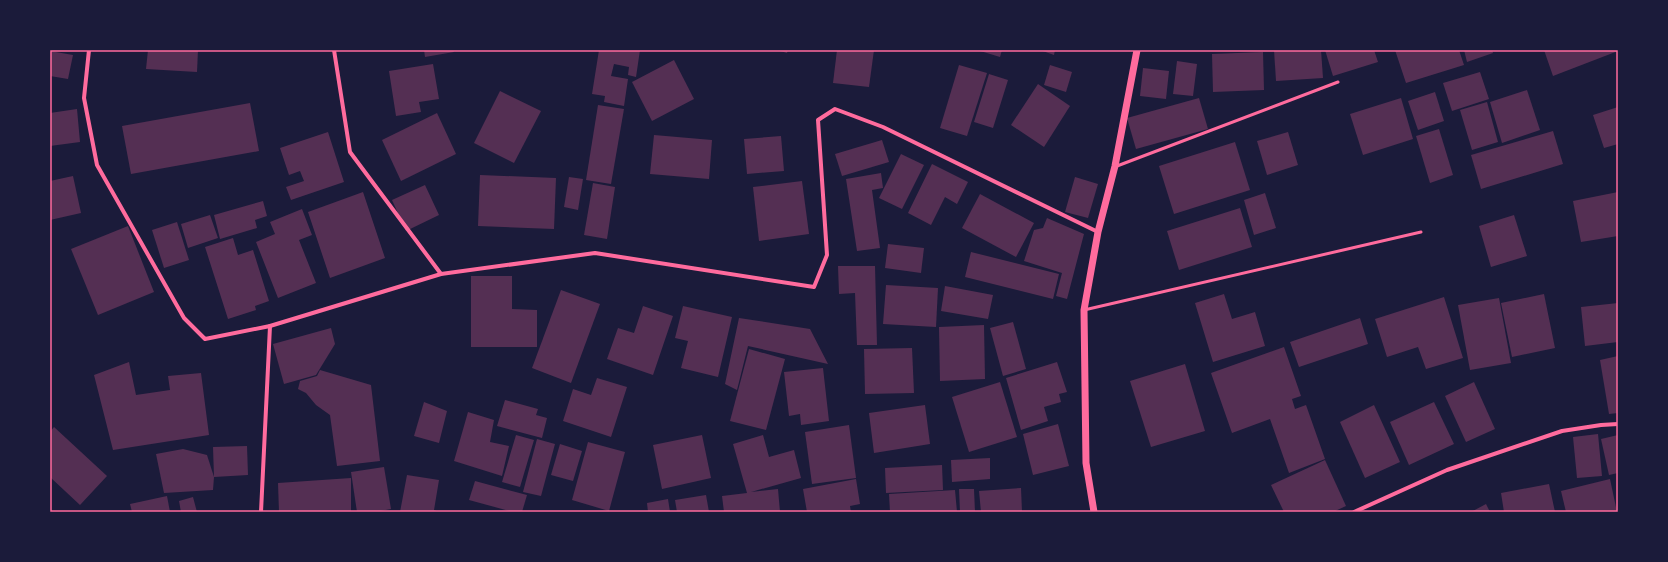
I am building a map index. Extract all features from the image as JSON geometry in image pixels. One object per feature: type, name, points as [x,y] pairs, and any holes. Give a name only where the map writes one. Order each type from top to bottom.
[{"type":"street","points":[[89,50],[84,98],[97,165],[184,318],[205,339],[270,326],[441,274],[595,253],[814,287],[827,255],[818,120],[835,109],[883,127],[1098,232]]},
{"type":"street","points":[[334,50],[350,152],[441,274]]},
{"type":"street","points":[[1094,512],[1086,463],[1084,310],[1098,232],[1115,166],[1137,50]]},
{"type":"street","points":[[261,512],[270,326]]},
{"type":"street","points":[[1354,512],[1447,470],[1562,431],[1618,424]]},
{"type":"lane","points":[[1115,166],[1338,82]]},
{"type":"lane","points":[[1084,310],[1421,232]]},
{"type":"building","points":[[148,50],[198,50],[197,72],[146,69]]},
{"type":"building","points":[[424,50],[453,50],[454,52],[425,57]]},
{"type":"building","points":[[599,50],[640,50],[636,77],[628,75],[629,67],[614,64],[611,76],[628,79],[624,106],[604,102],[605,96],[592,94]]},
{"type":"building","points":[[777,50],[788,50],[787,53]]},
{"type":"building","points":[[837,50],[874,50],[869,87],[833,83]]},
{"type":"building","points":[[977,50],[1002,50],[1000,57]]},
{"type":"building","points":[[1040,50],[1055,50],[1054,55]]},
{"type":"building","points":[[1274,50],[1321,50],[1323,78],[1276,81]]},
{"type":"building","points":[[1325,50],[1374,50],[1378,62],[1333,76]]},
{"type":"building","points":[[1395,50],[1459,50],[1464,65],[1406,83]]},
{"type":"building","points":[[1464,50],[1492,50],[1493,53],[1467,62]]},
{"type":"building","points":[[1544,50],[1618,50],[1618,51],[1553,76]]},
{"type":"building","points":[[50,51],[73,55],[68,79],[50,76]]},
{"type":"building","points":[[1263,52],[1264,90],[1213,92],[1212,54]]},
{"type":"building","points":[[674,60],[694,99],[652,121],[632,82]]},
{"type":"building","points":[[1177,61],[1197,64],[1193,96],[1173,94]]},
{"type":"building","points":[[433,64],[439,99],[419,102],[421,112],[396,116],[389,71]]},
{"type":"building","points":[[959,65],[987,73],[967,136],[940,128]]},
{"type":"building","points":[[1050,65],[1072,72],[1066,92],[1044,85]]},
{"type":"building","points":[[1143,68],[1169,71],[1166,99],[1140,96]]},
{"type":"building","points":[[1480,72],[1489,99],[1452,111],[1443,83]]},
{"type":"building","points":[[989,74],[1008,80],[993,128],[974,122]]},
{"type":"building","points":[[1038,84],[1070,106],[1044,147],[1011,125]]},
{"type":"building","points":[[1527,90],[1540,130],[1502,143],[1490,102]]},
{"type":"building","points":[[500,91],[541,111],[514,163],[474,143]]},
{"type":"building","points":[[1435,92],[1444,121],[1418,130],[1408,101]]},
{"type":"building","points":[[1199,98],[1208,129],[1136,149],[1127,118]]},
{"type":"building","points":[[1401,98],[1413,139],[1363,155],[1350,114]]},
{"type":"building","points":[[1487,102],[1498,142],[1472,150],[1460,110]]},
{"type":"building","points":[[250,103],[259,151],[131,174],[122,126]]},
{"type":"building","points":[[598,105],[624,109],[611,184],[586,180]]},
{"type":"building","points":[[1618,107],[1618,144],[1604,148],[1593,115]]},
{"type":"building","points":[[77,109],[80,142],[50,146],[50,113]]},
{"type":"building","points":[[437,113],[456,154],[401,181],[382,140]]},
{"type":"building","points":[[1439,129],[1453,175],[1430,183],[1416,136]]},
{"type":"building","points":[[1553,131],[1563,164],[1481,189],[1471,155]]},
{"type":"building","points":[[328,132],[344,182],[291,200],[286,187],[304,181],[300,171],[289,175],[280,148]]},
{"type":"building","points":[[1288,132],[1298,165],[1267,175],[1257,141]]},
{"type":"building","points":[[654,135],[712,140],[709,179],[650,174]]},
{"type":"building","points":[[781,136],[784,171],[747,174],[744,139]]},
{"type":"building","points":[[882,140],[889,162],[842,176],[835,154]]},
{"type":"building","points":[[1235,142],[1250,190],[1174,214],[1159,166]]},
{"type":"building","points":[[901,154],[924,165],[902,209],[879,198]]},
{"type":"building","points":[[932,164],[968,182],[957,204],[945,197],[931,225],[908,213]]},
{"type":"building","points":[[881,173],[883,188],[872,190],[880,248],[857,251],[846,179]]},
{"type":"building","points":[[480,175],[556,178],[554,229],[478,226]]},
{"type":"building","points":[[73,176],[81,213],[50,220],[50,181]]},
{"type":"building","points":[[569,177],[583,179],[578,210],[564,207]]},
{"type":"building","points":[[1075,177],[1098,184],[1088,218],[1065,212]]},
{"type":"building","points":[[802,181],[809,234],[759,241],[753,187]]},
{"type":"building","points":[[593,183],[615,187],[607,239],[584,235]]},
{"type":"building","points":[[425,185],[439,215],[406,231],[392,200]]},
{"type":"building","points":[[363,192],[385,258],[330,278],[308,212]]},
{"type":"building","points":[[1618,192],[1618,236],[1581,242],[1573,201]]},
{"type":"building","points":[[1265,193],[1276,228],[1254,235],[1244,200]]},
{"type":"building","points":[[980,194],[1034,223],[1016,257],[962,228]]},
{"type":"building","points":[[263,201],[267,216],[255,220],[257,228],[220,239],[214,215]]},
{"type":"building","points":[[1240,208],[1252,247],[1179,270],[1167,231]]},
{"type":"building","points":[[302,209],[312,235],[299,240],[316,283],[278,298],[256,242],[275,234],[270,222]]},
{"type":"building","points":[[210,215],[218,238],[188,248],[181,224]]},
{"type":"building","points":[[1514,215],[1527,256],[1491,267],[1479,226]]},
{"type":"building","points":[[1047,218],[1084,234],[1067,299],[1056,296],[1062,273],[1024,261],[1034,230],[1043,228]]},
{"type":"building","points":[[177,222],[189,260],[164,268],[152,230]]},
{"type":"building","points":[[128,226],[154,292],[98,315],[71,249]]},
{"type":"building","points":[[233,238],[238,255],[253,250],[269,301],[255,306],[256,310],[228,319],[205,247]]},
{"type":"building","points":[[888,244],[924,248],[921,273],[885,268]]},
{"type":"building","points":[[971,252],[1059,274],[1053,299],[965,277]]},
{"type":"building","points":[[838,266],[875,266],[877,345],[857,345],[855,293],[839,294]]},
{"type":"building","points":[[471,276],[512,276],[512,309],[537,310],[537,347],[471,347]]},
{"type":"building","points":[[886,285],[938,288],[936,327],[883,324]]},
{"type":"building","points":[[945,286],[993,295],[988,319],[941,311]]},
{"type":"building","points":[[561,290],[600,304],[571,383],[532,368]]},
{"type":"building","points":[[1224,294],[1232,319],[1255,312],[1265,346],[1213,362],[1195,303]]},
{"type":"building","points":[[1544,294],[1555,348],[1512,357],[1501,303]]},
{"type":"building","points":[[1444,297],[1463,358],[1426,369],[1418,347],[1387,357],[1375,319]]},
{"type":"building","points":[[1499,298],[1511,363],[1470,370],[1458,305]]},
{"type":"building","points":[[1618,303],[1618,342],[1585,346],[1581,307]]},
{"type":"building","points":[[643,306],[673,316],[653,375],[607,359],[618,328],[634,333]]},
{"type":"building","points":[[683,306],[732,317],[718,377],[681,368],[688,341],[675,338]]},
{"type":"building","points":[[739,318],[810,329],[828,364],[748,346],[737,390],[725,384]]},
{"type":"building","points":[[1360,318],[1368,344],[1299,367],[1290,342]]},
{"type":"building","points":[[1013,322],[1026,369],[1003,376],[990,328]]},
{"type":"building","points":[[984,325],[985,379],[940,381],[939,327]]},
{"type":"building","points":[[331,328],[335,344],[316,375],[284,384],[273,344]]},
{"type":"building","points":[[1284,347],[1301,396],[1292,399],[1295,409],[1306,405],[1325,459],[1289,473],[1270,419],[1232,433],[1211,373]]},
{"type":"building","points":[[912,348],[914,393],[865,394],[864,349]]},
{"type":"building","points":[[749,349],[785,359],[766,430],[730,421]]},
{"type":"building","points":[[1618,356],[1618,413],[1609,414],[1600,360]]},
{"type":"building","points":[[129,362],[136,395],[170,390],[168,376],[201,373],[209,435],[113,450],[94,375]]},
{"type":"building","points":[[1057,362],[1067,392],[1059,394],[1061,402],[1044,407],[1048,421],[1021,430],[1006,378]]},
{"type":"building","points":[[1185,364],[1205,431],[1151,447],[1130,381]]},
{"type":"building","points":[[823,368],[829,421],[801,425],[800,414],[789,416],[784,372]]},
{"type":"building","points":[[320,370],[371,385],[380,461],[337,466],[330,415],[316,405],[306,393],[298,389],[300,381],[317,376]]},
{"type":"building","points":[[597,378],[627,387],[611,437],[563,421],[573,389],[591,395]]},
{"type":"building","points":[[1000,382],[1017,437],[969,452],[952,397]]},
{"type":"building","points":[[1474,382],[1495,429],[1466,442],[1445,396]]},
{"type":"building","points":[[505,400],[538,409],[536,415],[547,418],[542,438],[497,426]]},
{"type":"building","points":[[424,402],[447,411],[439,443],[414,436]]},
{"type":"building","points":[[1434,402],[1454,444],[1409,465],[1390,422]]},
{"type":"building","points":[[925,405],[930,444],[874,453],[869,413]]},
{"type":"building","points":[[1374,405],[1400,462],[1365,478],[1340,422]]},
{"type":"building","points":[[468,412],[494,420],[490,442],[509,446],[502,476],[454,461]]},
{"type":"building","points":[[1058,424],[1069,466],[1033,475],[1023,434]]},
{"type":"building","points":[[849,425],[856,478],[812,484],[805,432]]},
{"type":"building","points":[[54,427],[107,476],[80,505],[50,477],[50,432]]},
{"type":"building","points":[[1598,434],[1602,476],[1577,478],[1573,437]]},
{"type":"building","points":[[516,435],[534,440],[520,487],[502,482]]},
{"type":"building","points":[[702,435],[711,478],[662,489],[653,445]]},
{"type":"building","points":[[763,435],[769,457],[794,450],[801,478],[751,492],[778,489],[780,512],[724,512],[722,496],[747,493],[733,444]]},
{"type":"building","points":[[1618,435],[1618,473],[1609,475],[1601,439]]},
{"type":"building","points":[[537,439],[555,444],[541,496],[523,492]]},
{"type":"building","points":[[588,442],[625,452],[609,511],[572,500]]},
{"type":"building","points":[[560,444],[582,451],[573,481],[551,475]]},
{"type":"building","points":[[247,446],[248,475],[214,477],[213,447]]},
{"type":"building","points":[[183,449],[207,455],[214,477],[213,490],[164,493],[156,454]]},
{"type":"building","points":[[990,458],[990,479],[952,482],[951,460]]},
{"type":"building","points":[[1325,460],[1346,506],[1333,512],[1284,512],[1271,485]]},
{"type":"building","points":[[942,465],[943,490],[886,493],[885,468]]},
{"type":"building","points":[[384,467],[391,509],[375,512],[357,512],[351,472]]},
{"type":"building","points":[[407,475],[439,480],[434,510],[439,512],[400,512]]},
{"type":"building","points":[[351,478],[351,512],[279,512],[278,483]]},
{"type":"building","points":[[856,479],[860,504],[850,506],[851,512],[807,512],[803,489]]},
{"type":"building","points":[[1610,479],[1617,512],[1566,512],[1561,491]]},
{"type":"building","points":[[475,481],[527,495],[522,512],[513,512],[469,500]]},
{"type":"building","points":[[1549,484],[1555,512],[1504,512],[1501,493]]},
{"type":"building","points":[[1021,488],[1022,512],[981,512],[979,491]]},
{"type":"building","points":[[959,489],[974,489],[975,512],[960,512]]},
{"type":"building","points":[[955,490],[957,512],[890,512],[889,494]]},
{"type":"building","points":[[706,495],[709,512],[677,512],[675,500]]},
{"type":"building","points":[[167,496],[170,512],[132,512],[130,504]]},
{"type":"building","points":[[193,497],[197,512],[181,512],[179,501]]},
{"type":"building","points":[[668,499],[670,512],[648,512],[647,503]]},
{"type":"building","points":[[1486,504],[1490,512],[1471,512]]}]
